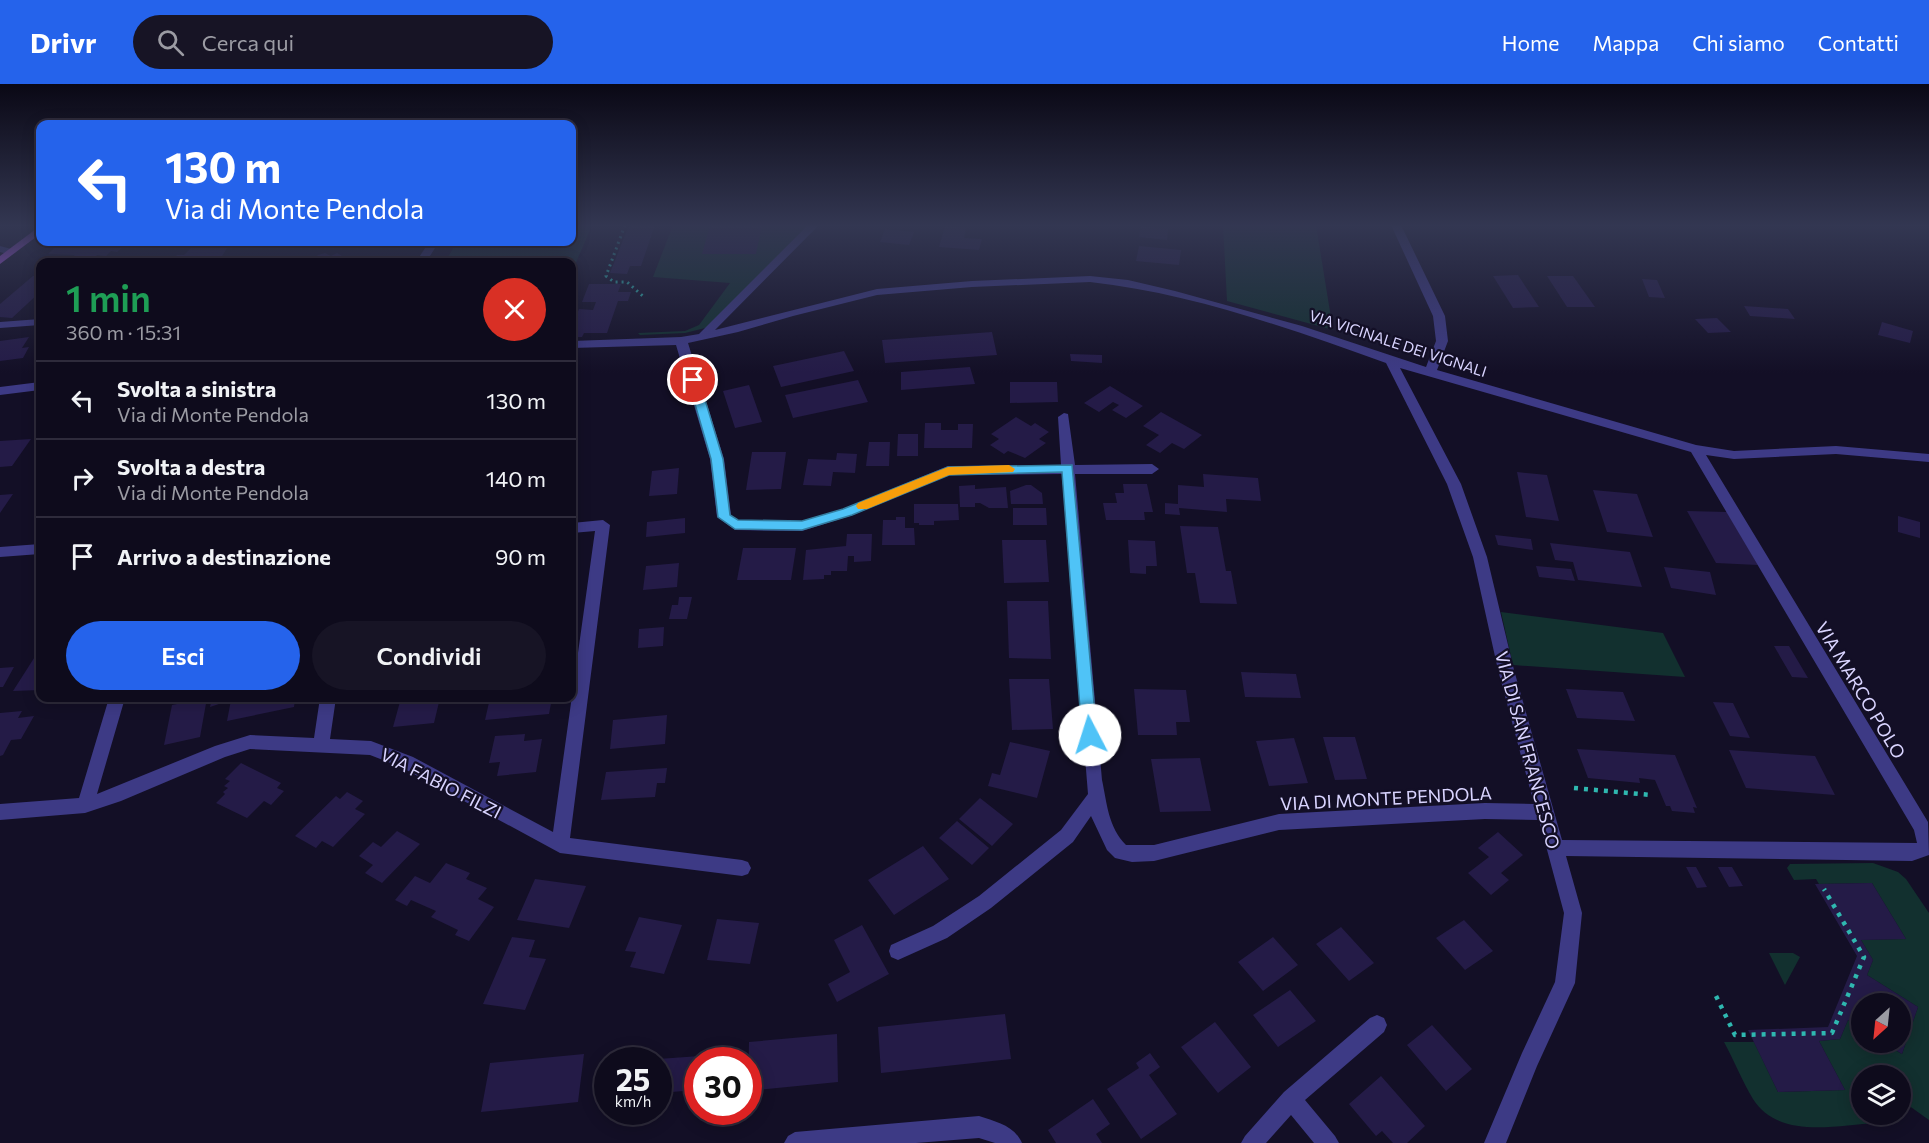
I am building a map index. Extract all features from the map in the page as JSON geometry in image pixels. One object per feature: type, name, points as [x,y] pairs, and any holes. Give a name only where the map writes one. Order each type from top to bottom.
[{"type":"street","points":[[703,336],[765,274]]},
{"type":"street","points":[[1419,274],[1438,316],[1442,341],[1430,372]]},
{"type":"street","name":"VIA VICINALE DEI VIGNALI","points":[[576,345],[681,341],[877,292],[972,284],[1090,279],[1128,283],[1171,293],[1298,328],[1391,361],[1696,449],[1743,455],[1836,450],[1929,458]]},
{"type":"street","points":[[0,325],[36,322]]},
{"type":"street","points":[[681,341],[717,459],[724,517],[735,525],[802,526],[848,512],[948,471],[1068,468],[1152,469]]},
{"type":"street","name":"VIA DI SAN FRANCESCO","points":[[1391,361],[1454,483],[1480,557],[1502,652],[1573,913],[1565,982],[1529,1060],[1495,1143]]},
{"type":"street","points":[[0,391],[36,386]]},
{"type":"street","name":"VIA DI MONTE PENDOLA","points":[[1064,417],[1096,796],[1101,821],[1113,844],[1121,852],[1154,853],[1279,822],[1485,811],[1545,812]]},
{"type":"street","name":"VIA MARCO POLO","points":[[1554,848],[1912,853],[1921,851],[1926,846],[1922,828],[1696,449]]},
{"type":"street","points":[[560,845],[603,525],[576,528]]},
{"type":"street","points":[[0,552],[36,549]]},
{"type":"street","points":[[85,806],[116,702]]},
{"type":"street","points":[[321,745],[327,702]]},
{"type":"street","name":"VIA FABIO FILZI","points":[[0,812],[85,806],[115,796],[221,751],[250,742],[371,748],[407,762],[560,845],[742,867]]},
{"type":"street","points":[[898,951],[940,932],[985,902],[1067,836],[1096,796]]},
{"type":"street","points":[[1252,1143],[1291,1099],[1377,1025]]},
{"type":"street","points":[[1291,1099],[1328,1143]]},
{"type":"street","points":[[795,1143],[979,1127],[1001,1134],[1011,1143]]},
{"type":"path","points":[[607,274],[614,282],[627,282],[644,297]]},
{"type":"path","points":[[1574,788],[1651,795]]},
{"type":"path","points":[[1716,996],[1735,1035],[1833,1033],[1864,957],[1824,889]]},
{"type":"green space","points":[[654,274],[760,274],[709,327],[685,333],[640,335],[638,333],[685,331],[699,325],[730,283],[653,277]]},
{"type":"green space","points":[[1226,274],[1324,274],[1333,330],[1227,301]]},
{"type":"green space","points":[[1501,612],[1663,633],[1685,677],[1513,665]]},
{"type":"green space","points":[[1873,863],[1898,872],[1906,879],[1929,913],[1929,1120],[1911,1107],[1911,1065],[1851,1065],[1852,1125],[1809,1127],[1778,1120],[1764,1112],[1745,1085],[1724,1042],[1754,1042],[1778,1092],[1845,1090],[1819,1041],[1840,1039],[1848,1020],[1851,1022],[1851,1053],[1911,1053],[1911,1028],[1918,1007],[1911,1003],[1911,993],[1896,993],[1867,975],[1873,960],[1861,940],[1906,939],[1872,883],[1819,884],[1816,879],[1794,880],[1787,868],[1790,864]]},
{"type":"green space","points":[[1769,953],[1793,953],[1800,957],[1785,985]]},
{"type":"building","points":[[1518,275],[1539,307],[1513,308],[1493,276]]},
{"type":"building","points":[[33,276],[36,276],[36,296],[12,318],[0,317],[0,304]]},
{"type":"building","points":[[1547,276],[1573,276],[1595,307],[1567,307]]},
{"type":"building","points":[[1642,279],[1657,280],[1665,298],[1649,297]]},
{"type":"building","points":[[589,284],[621,284],[618,292],[631,292],[628,301],[618,301],[607,333],[584,333],[582,337],[576,337],[576,316],[579,309],[593,310],[596,302],[582,302]]},
{"type":"building","points":[[1744,306],[1788,309],[1795,319],[1750,316]]},
{"type":"building","points":[[1717,318],[1731,332],[1708,333],[1695,319]]},
{"type":"building","points":[[1882,322],[1913,331],[1910,343],[1878,335]]},
{"type":"building","points":[[992,332],[997,355],[885,363],[882,340]]},
{"type":"building","points":[[29,337],[22,348],[29,347],[23,358],[0,361],[0,341]]},
{"type":"building","points":[[844,351],[854,371],[781,387],[773,366]]},
{"type":"building","points":[[1070,354],[1102,355],[1102,363],[1071,361]]},
{"type":"building","points":[[970,367],[975,384],[901,390],[901,372]]},
{"type":"building","points":[[858,380],[868,402],[793,418],[785,395]]},
{"type":"building","points":[[1010,382],[1057,382],[1058,402],[1010,403]]},
{"type":"building","points":[[749,385],[762,422],[735,428],[723,391]]},
{"type":"building","points":[[1110,386],[1143,406],[1126,418],[1112,410],[1119,405],[1113,402],[1099,412],[1084,403]]},
{"type":"building","points":[[1161,412],[1202,435],[1184,449],[1172,443],[1160,453],[1146,445],[1159,435],[1143,426]]},
{"type":"building","points":[[1016,417],[1031,426],[1035,423],[1049,432],[1039,439],[1046,443],[1025,458],[1008,451],[1004,454],[990,445],[999,439],[991,434]]},
{"type":"building","points":[[925,423],[941,423],[941,430],[958,430],[958,424],[973,424],[972,448],[924,448]]},
{"type":"building","points":[[898,434],[918,434],[918,456],[897,456]]},
{"type":"building","points":[[31,439],[12,466],[0,467],[0,441]]},
{"type":"building","points":[[869,442],[890,442],[889,466],[866,466]]},
{"type":"building","points":[[752,452],[786,452],[781,489],[746,490]]},
{"type":"building","points":[[837,453],[857,454],[855,473],[833,472],[831,486],[803,485],[808,459],[836,460]]},
{"type":"building","points":[[679,468],[677,494],[649,496],[652,471]]},
{"type":"building","points":[[1517,472],[1547,475],[1559,521],[1526,517]]},
{"type":"building","points":[[1203,474],[1258,478],[1261,501],[1226,499],[1227,512],[1179,508],[1180,515],[1165,514],[1165,503],[1178,504],[1178,485],[1204,487]]},
{"type":"building","points":[[1123,484],[1147,484],[1153,512],[1144,512],[1145,520],[1106,520],[1103,503],[1117,503],[1115,493],[1124,493]]},
{"type":"building","points":[[975,485],[975,489],[1006,487],[1008,508],[989,508],[980,503],[975,503],[975,507],[960,507],[959,486]]},
{"type":"building","points":[[1031,485],[1042,493],[1043,504],[1011,504],[1010,491]]},
{"type":"building","points":[[1593,490],[1637,494],[1653,537],[1607,532]]},
{"type":"building","points":[[13,494],[0,513],[0,495]]},
{"type":"building","points":[[914,504],[958,504],[959,520],[934,521],[934,525],[919,525],[919,523],[914,523]]},
{"type":"building","points":[[1013,508],[1046,508],[1047,525],[1013,525]]},
{"type":"building","points":[[1687,511],[1727,512],[1758,565],[1716,563]]},
{"type":"building","points":[[1898,516],[1920,522],[1920,538],[1898,532]]},
{"type":"building","points":[[896,517],[905,517],[905,528],[914,528],[915,545],[882,545],[883,520],[896,520]]},
{"type":"building","points":[[685,518],[685,533],[646,537],[647,522]]},
{"type":"building","points":[[1180,526],[1218,527],[1226,571],[1231,571],[1237,604],[1200,603],[1195,573],[1187,573]]},
{"type":"building","points":[[847,534],[872,534],[871,561],[854,562],[854,556],[848,556],[847,571],[831,571],[831,575],[824,575],[824,579],[803,580],[806,550],[846,546]]},
{"type":"building","points":[[1495,535],[1531,539],[1533,550],[1498,545]]},
{"type":"building","points":[[1002,540],[1046,540],[1049,582],[1004,583]]},
{"type":"building","points":[[1128,540],[1155,541],[1157,566],[1146,566],[1146,574],[1130,573]]},
{"type":"building","points":[[1550,543],[1630,552],[1642,587],[1578,580],[1573,562],[1555,560]]},
{"type":"building","points":[[743,548],[796,548],[791,580],[737,580]]},
{"type":"building","points":[[679,563],[677,587],[643,590],[646,566]]},
{"type":"building","points":[[1536,566],[1571,569],[1575,581],[1539,577]]},
{"type":"building","points":[[1664,567],[1710,572],[1716,595],[1671,588]]},
{"type":"building","points":[[679,597],[692,597],[687,619],[669,619],[672,605],[678,605]]},
{"type":"building","points":[[1007,601],[1048,601],[1051,659],[1009,658]]},
{"type":"building","points":[[664,627],[663,646],[638,648],[639,629]]},
{"type":"building","points":[[1774,646],[1789,646],[1808,678],[1792,677]]},
{"type":"building","points":[[36,655],[36,690],[13,691]]},
{"type":"building","points":[[14,667],[3,687],[0,687],[0,668]]},
{"type":"building","points":[[1241,672],[1296,674],[1301,698],[1245,697]]},
{"type":"building","points":[[1009,679],[1049,679],[1053,729],[1012,730]]},
{"type":"building","points":[[1134,689],[1186,690],[1190,722],[1176,722],[1177,735],[1138,735]]},
{"type":"building","points":[[1566,689],[1623,692],[1635,721],[1577,718]]},
{"type":"building","points":[[206,702],[200,737],[164,745],[172,705]]},
{"type":"building","points":[[211,702],[225,702],[210,707]]},
{"type":"building","points":[[231,702],[295,702],[294,707],[227,721]]},
{"type":"building","points":[[400,702],[439,702],[434,723],[393,727]]},
{"type":"building","points":[[489,702],[551,702],[549,714],[485,720]]},
{"type":"building","points":[[1713,702],[1733,703],[1750,738],[1730,736]]},
{"type":"building","points":[[22,711],[18,718],[34,716],[21,739],[11,740],[3,755],[0,756],[0,713]]},
{"type":"building","points":[[667,715],[665,744],[610,749],[613,720]]},
{"type":"building","points":[[525,734],[524,741],[542,739],[536,772],[497,776],[500,762],[489,763],[495,736]]},
{"type":"building","points":[[1323,737],[1355,737],[1367,779],[1335,780]]},
{"type":"building","points":[[1294,738],[1308,783],[1269,786],[1256,741]]},
{"type":"building","points":[[1010,742],[1050,751],[1037,798],[988,786],[992,773],[1000,775]]},
{"type":"building","points":[[1577,749],[1675,755],[1697,808],[1693,807],[1695,813],[1672,811],[1670,806],[1666,806],[1655,780],[1639,778],[1640,783],[1588,778]]},
{"type":"building","points":[[1729,750],[1815,756],[1835,795],[1746,788]]},
{"type":"building","points":[[1200,758],[1211,811],[1160,812],[1151,759]]},
{"type":"building","points":[[241,763],[281,783],[277,788],[284,791],[271,805],[264,801],[247,818],[216,803],[228,788],[224,786],[230,781],[225,779]]},
{"type":"building","points":[[667,768],[665,783],[657,783],[655,797],[601,800],[606,772]]},
{"type":"building","points":[[347,792],[363,801],[355,809],[365,814],[333,847],[322,841],[316,848],[295,836],[336,796],[340,799]]},
{"type":"building","points":[[980,798],[1013,824],[992,846],[959,819]]},
{"type":"building","points":[[957,821],[989,848],[972,865],[939,838]]},
{"type":"building","points":[[397,831],[420,844],[382,883],[365,873],[373,865],[359,856],[373,842],[381,847]]},
{"type":"building","points":[[1498,832],[1523,855],[1501,873],[1509,880],[1491,895],[1468,873],[1489,857],[1478,848]]},
{"type":"building","points":[[923,846],[949,879],[894,915],[868,880]]},
{"type":"building","points":[[446,863],[470,873],[466,879],[487,888],[478,899],[494,907],[469,941],[455,935],[458,930],[431,917],[436,911],[411,900],[407,906],[395,900],[415,876],[430,883]]},
{"type":"building","points":[[1686,867],[1696,867],[1707,887],[1697,888]]},
{"type":"building","points":[[1718,867],[1732,867],[1743,886],[1729,887]]},
{"type":"building","points":[[535,879],[586,886],[569,928],[517,920]]},
{"type":"building","points":[[1872,883],[1906,939],[1861,940],[1873,960],[1867,975],[1896,993],[1851,993],[1851,1022],[1848,1020],[1840,1039],[1819,1041],[1845,1090],[1778,1092],[1748,1030],[1828,1027],[1857,956],[1815,884]]},
{"type":"building","points":[[639,917],[682,925],[664,974],[630,967],[636,952],[625,951]]},
{"type":"building","points":[[717,919],[759,923],[750,964],[707,960]]},
{"type":"building","points":[[1464,920],[1493,951],[1465,970],[1436,938]]},
{"type":"building","points":[[862,925],[889,974],[837,1002],[828,984],[850,972],[834,940]]},
{"type":"building","points":[[1341,927],[1374,963],[1349,981],[1316,944]]},
{"type":"building","points":[[512,937],[535,940],[529,957],[546,959],[525,1010],[483,1004]]},
{"type":"building","points":[[1273,937],[1298,965],[1263,991],[1238,962]]},
{"type":"building","points":[[1290,990],[1316,1021],[1278,1047],[1253,1015]]},
{"type":"building","points":[[1911,1003],[1918,1007],[1911,1028]]},
{"type":"building","points":[[1005,1014],[1011,1059],[881,1073],[878,1027]]},
{"type":"building","points":[[1215,1022],[1251,1067],[1218,1093],[1181,1047]]},
{"type":"building","points":[[1432,1025],[1472,1069],[1446,1091],[1407,1045]]},
{"type":"building","points":[[837,1034],[838,1082],[762,1090],[762,1047],[749,1047],[749,1042]]},
{"type":"building","points":[[1150,1053],[1160,1067],[1149,1075],[1177,1114],[1141,1139],[1107,1089],[1139,1068],[1136,1063]]},
{"type":"building","points":[[584,1054],[578,1102],[481,1112],[490,1063]]},
{"type":"building","points":[[684,1057],[684,1091],[672,1092],[672,1058]]},
{"type":"building","points":[[1381,1076],[1425,1126],[1407,1143],[1393,1143],[1382,1131],[1376,1136],[1349,1104]]},
{"type":"building","points":[[1093,1099],[1110,1124],[1096,1134],[1102,1143],[1056,1143],[1048,1130]]},
{"type":"slow traffic","points":[[863,506],[948,471],[1009,469]]},
{"type":"route","points":[[693,380],[717,459],[724,517],[735,525],[802,526],[848,512],[948,471],[1068,468],[1090,735]]}]
